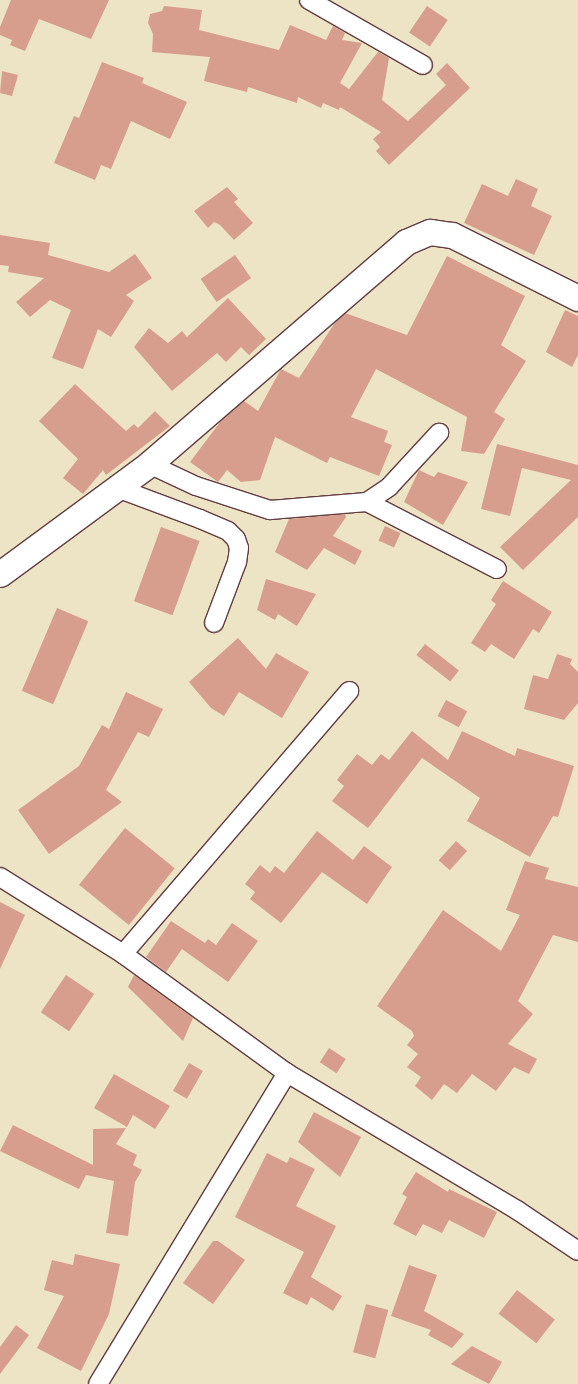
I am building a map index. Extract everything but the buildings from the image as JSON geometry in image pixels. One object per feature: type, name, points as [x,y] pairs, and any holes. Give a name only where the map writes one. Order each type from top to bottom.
[{"type":"main road","points":[[0,574],[149,464],[406,242],[430,232],[452,235],[578,298]]},
{"type":"street","points":[[310,0],[424,65]]},
{"type":"street","points":[[149,464],[196,486],[270,510],[367,502],[389,487],[439,433]]},
{"type":"street","points":[[117,488],[200,519],[228,531],[236,539],[239,548],[238,562],[214,623]]},
{"type":"street","points":[[367,502],[497,568]]},
{"type":"street","points":[[123,954],[348,691]]},
{"type":"street","points":[[0,877],[123,954],[287,1073],[517,1210],[578,1251]]},
{"type":"street","points":[[98,1384],[287,1073]]}]
